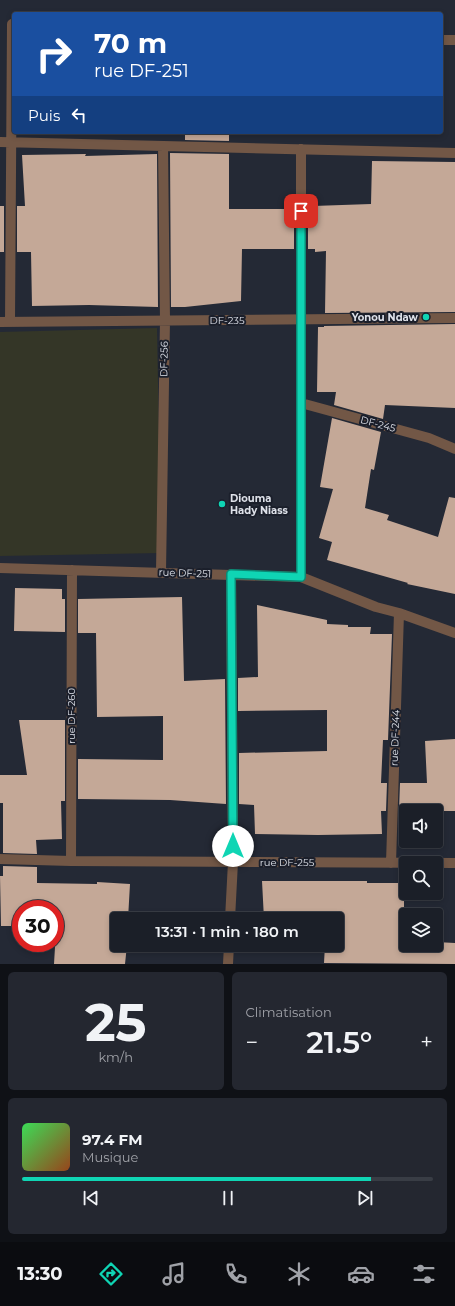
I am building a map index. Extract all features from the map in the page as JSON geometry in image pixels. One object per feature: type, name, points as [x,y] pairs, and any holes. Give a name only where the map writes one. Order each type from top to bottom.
[{"type":"street","points":[[5,322],[12,142],[12,24]]},
{"type":"street","points":[[443,40],[455,40]]},
{"type":"street","points":[[0,142],[455,153]]},
{"type":"street","name":"DF-256","points":[[161,572],[165,320],[163,146]]},
{"type":"street","points":[[300,150],[301,577]]},
{"type":"street","name":"DF-235","points":[[5,322],[455,318]]},
{"type":"street","name":"DF-245","points":[[301,403],[429,438],[455,449]]},
{"type":"street","name":"rue DF-251","points":[[0,568],[301,577],[376,607],[399,613],[455,633]]},
{"type":"street","name":"rue DF-260","points":[[71,861],[72,570]]},
{"type":"street","points":[[230,912],[233,862],[231,574]]},
{"type":"street","name":"rue DF-244","points":[[391,863],[399,613]]},
{"type":"street","name":"rue DF-255","points":[[0,859],[71,861],[455,863]]},
{"type":"street","points":[[228,964],[229,952]]},
{"type":"green space","points":[[157,328],[161,553],[0,556],[0,332]]},
{"type":"building","points":[[185,134],[229,134],[229,141],[185,140]]},
{"type":"building","points":[[170,153],[229,154],[229,209],[294,209],[294,249],[242,249],[241,301],[171,307]]},
{"type":"building","points":[[86,154],[85,156],[157,154],[158,307],[89,305],[32,306],[31,252],[17,252],[17,206],[25,206],[22,155]]},
{"type":"building","points":[[372,161],[455,162],[455,312],[325,313],[326,251],[315,252],[315,249],[308,249],[308,209],[313,209],[313,206],[371,204]]},
{"type":"building","points":[[0,206],[4,206],[4,252],[0,252]]},
{"type":"building","points":[[455,324],[455,408],[385,405],[383,419],[334,405],[336,392],[317,392],[318,327]]},
{"type":"building","points":[[332,418],[381,432],[374,470],[371,469],[365,508],[389,515],[387,520],[438,537],[449,497],[455,498],[455,594],[407,584],[408,583],[327,560],[332,542],[319,538],[333,489],[320,487]]},
{"type":"building","points":[[15,588],[62,589],[62,599],[65,599],[65,632],[14,631]]},
{"type":"building","points":[[182,597],[184,681],[225,679],[226,804],[170,800],[78,799],[78,759],[163,760],[163,716],[97,717],[96,633],[78,633],[78,599]]},
{"type":"building","points":[[257,605],[327,620],[327,624],[348,625],[348,627],[371,627],[370,634],[392,634],[388,740],[383,740],[381,783],[387,783],[386,811],[381,811],[382,834],[255,834],[254,805],[239,804],[239,753],[327,751],[327,710],[238,711],[238,678],[258,677]]},
{"type":"building","points":[[19,720],[65,720],[65,801],[61,801],[62,839],[36,840],[37,854],[3,853],[3,803],[0,803],[0,775],[27,775]]},
{"type":"building","points":[[455,739],[455,811],[443,811],[443,804],[399,804],[400,783],[427,783],[425,741]]},
{"type":"building","points":[[3,866],[37,867],[37,883],[97,884],[97,882],[130,884],[128,912],[110,912],[110,952],[126,952],[125,964],[54,964],[55,952],[64,952],[64,900],[12,900],[12,926],[1,926],[0,876],[3,876]]},
{"type":"building","points":[[262,881],[367,881],[367,883],[399,883],[399,900],[404,900],[404,908],[399,908],[399,952],[443,952],[443,942],[455,943],[455,964],[324,963],[325,952],[344,952],[344,912],[264,912]]},
{"type":"place","name":"Yonou Ndaw","points":[[426,317]]},
{"type":"place","name":"Diouma Hady Niass","points":[[222,504]]},
{"type":"route","points":[[233,846],[231,574],[301,577],[301,211]]}]
